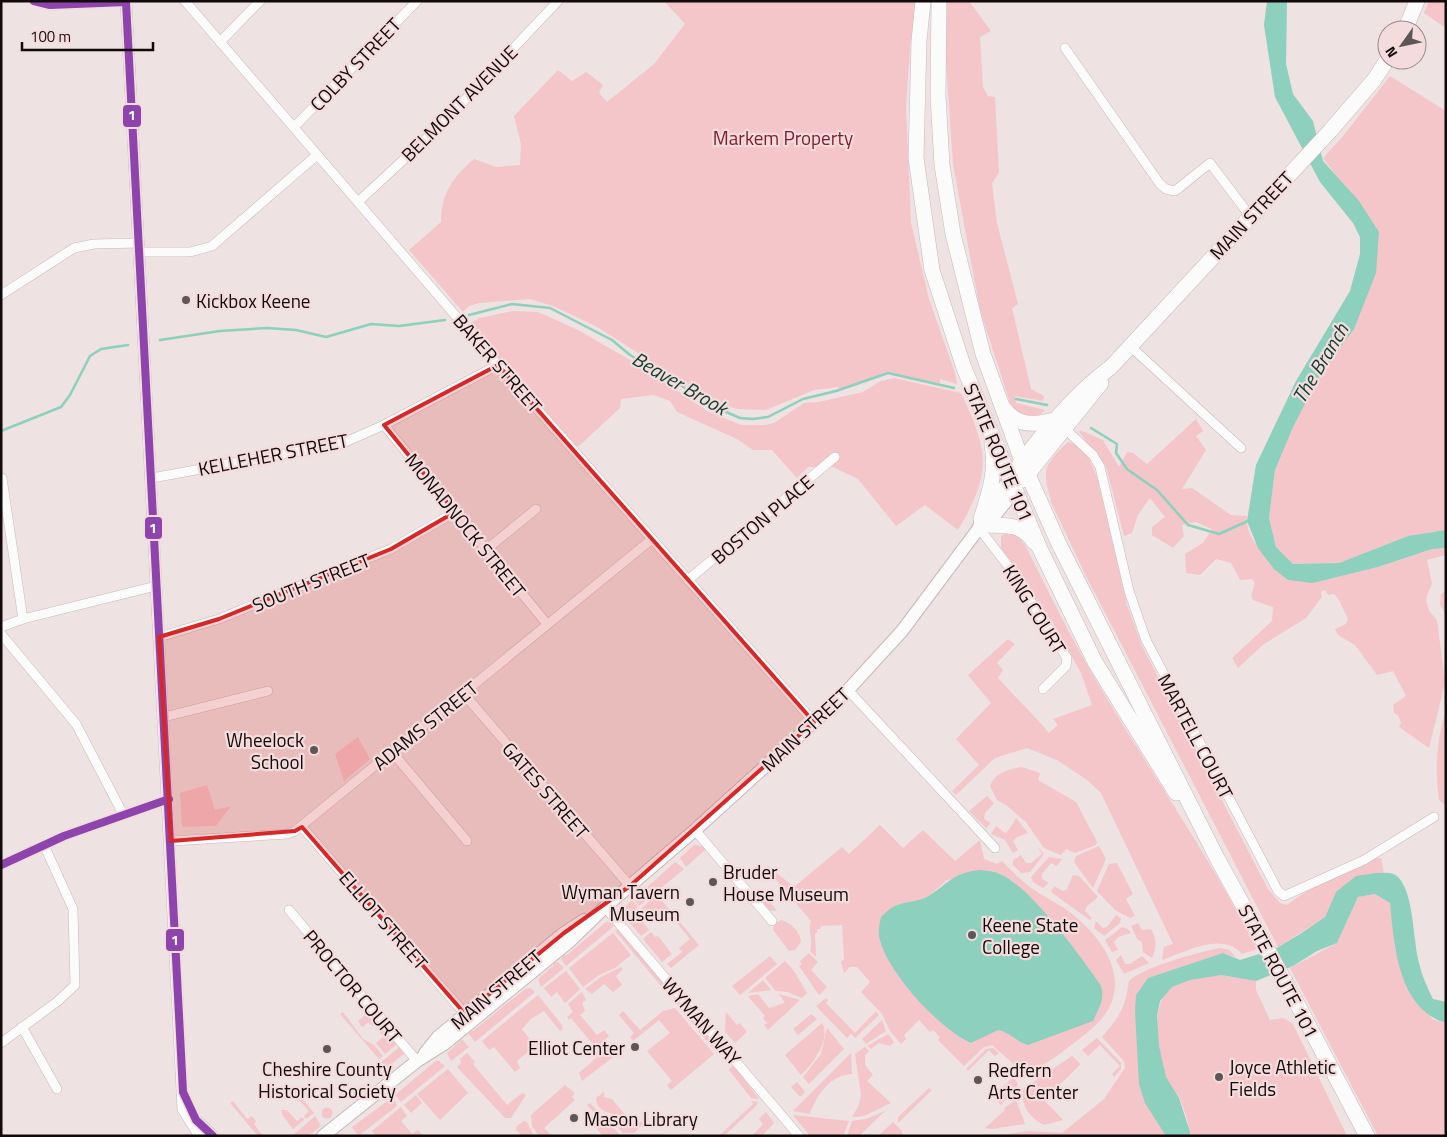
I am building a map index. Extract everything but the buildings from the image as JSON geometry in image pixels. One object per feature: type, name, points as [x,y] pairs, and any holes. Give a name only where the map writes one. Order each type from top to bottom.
[{"type":"highway","name":"STATE ROUTE 101","points":[[923,1],[918,61],[916,158],[932,270],[964,368],[1040,549],[1108,685],[1218,860],[1264,940],[1367,1136]]},
{"type":"highway","name":"STATE ROUTE 101","points":[[939,1],[938,96],[942,165],[957,258],[983,354],[1025,467],[1058,542],[1218,860]]},
{"type":"highway","points":[[1409,20],[1417,1]]},
{"type":"highway","name":"MAIN STREET","points":[[1013,483],[1060,424],[1089,383],[1111,367],[1330,131],[1380,70]]},
{"type":"highway","points":[[1000,400],[1005,410],[1025,425],[1060,424]]},
{"type":"highway","points":[[986,418],[994,464],[993,480],[983,524],[1016,526],[1026,530],[1040,549]]},
{"type":"main road","name":"MAIN STREET","points":[[417,1061],[438,1037],[465,1014],[564,933],[605,906],[630,886],[695,830],[848,690],[902,631],[1013,483]]},
{"type":"main road","name":"MAIN STREET","points":[[328,1133],[417,1061],[444,1044],[565,945],[605,906]]},
{"type":"street","points":[[126,1],[171,841],[182,1092],[185,1123],[191,1136]]},
{"type":"street","name":"BAKER STREET","points":[[185,1],[498,366],[814,722]]},
{"type":"street","points":[[220,42],[260,1]]},
{"type":"street","name":"COLBY STREET","points":[[294,128],[417,1]]},
{"type":"street","name":"BELMONT AVENUE","points":[[358,202],[443,123],[558,1]]},
{"type":"street","points":[[1065,48],[1160,184],[1166,189],[1175,191],[1210,163],[1250,216]]},
{"type":"street","points":[[1,295],[74,248],[94,244],[190,252],[212,246],[317,155]]},
{"type":"street","points":[[1130,346],[1241,448]]},
{"type":"street","name":"KELLEHER STREET","points":[[152,478],[344,443],[384,425],[498,366]]},
{"type":"street","name":"MARTELL COURT","points":[[1060,424],[1093,455],[1100,467],[1129,591],[1146,640],[1278,891],[1284,896],[1364,860],[1434,817]]},
{"type":"street","name":"MONADNOCK STREET","points":[[384,425],[547,624]]},
{"type":"street","name":"BOSTON PLACE","points":[[688,580],[834,458]]},
{"type":"street","points":[[2,478],[23,619]]},
{"type":"street","points":[[487,549],[536,509]]},
{"type":"street","name":"SOUTH STREET","points":[[159,637],[219,619],[391,549],[455,512]]},
{"type":"street","name":"KING COURT","points":[[983,524],[1067,658],[1066,666],[1043,689]]},
{"type":"street","name":"ADAMS STREET","points":[[171,841],[287,834],[302,826],[652,539]]},
{"type":"street","points":[[1,627],[23,619],[156,586]]},
{"type":"street","points":[[1,634],[76,724],[123,814]]},
{"type":"street","points":[[848,690],[995,848]]},
{"type":"street","points":[[164,717],[268,692]]},
{"type":"street","name":"GATES STREET","points":[[463,693],[630,886]]},
{"type":"street","points":[[392,752],[467,841]]},
{"type":"street","points":[[1,865],[44,845],[123,814],[168,799]]},
{"type":"street","name":"ELLIOT STREET","points":[[302,826],[465,1014]]},
{"type":"street","points":[[695,830],[772,921]]},
{"type":"street","points":[[1,1042],[70,992],[76,977],[73,910],[44,845]]},
{"type":"street","name":"WYMAN WAY","points":[[605,906],[799,1136]]},
{"type":"street","name":"PROCTOR COURT","points":[[289,910],[417,1061]]},
{"type":"street","points":[[22,1027],[57,1089]]},
{"type":"street","points":[[182,1092],[196,1120],[213,1136]]},
{"type":"street","points":[[183,1109],[200,1136]]},
{"type":"highlighted area","points":[[498,365],[814,722],[630,886],[564,933],[465,1014],[302,827],[295,831],[171,841],[159,637],[219,619],[391,549],[455,512],[384,425]]},
{"type":"green space","name":"Markem Property","points":[[664,1],[917,1],[910,46],[906,106],[911,223],[929,299],[955,373],[957,384],[940,379],[940,385],[888,373],[841,390],[838,387],[814,390],[766,410],[737,409],[714,402],[599,328],[553,306],[530,299],[479,303],[469,306],[463,312],[409,250],[441,222],[443,203],[454,179],[474,159],[496,167],[520,165],[521,144],[514,116],[558,70],[572,81],[586,72],[603,85],[599,93],[607,102],[654,64],[685,24]]},
{"type":"green space","points":[[946,1],[969,1],[991,31],[980,37],[983,87],[988,96],[995,97],[999,172],[992,184],[997,223],[1018,304],[1012,308],[1031,389],[1044,396],[1043,401],[1015,396],[1016,403],[1045,410],[1034,420],[1012,409],[980,310],[953,164],[945,47]]},
{"type":"green space","points":[[1429,1],[1446,1],[1446,28],[1424,13]]},
{"type":"green space","points":[[1390,76],[1446,111],[1446,530],[1408,536],[1339,563],[1293,564],[1276,547],[1269,518],[1275,470],[1292,427],[1319,377],[1354,329],[1379,232],[1323,158],[1344,135]]},
{"type":"green space","points":[[512,311],[538,312],[578,330],[637,364],[707,411],[741,425],[774,423],[804,403],[819,402],[863,392],[881,381],[894,378],[961,393],[977,431],[981,447],[983,462],[977,492],[958,530],[925,505],[896,526],[858,479],[833,467],[808,467],[797,478],[772,450],[753,450],[737,439],[677,412],[670,401],[654,395],[621,399],[620,408],[579,446],[575,446],[474,331],[476,329],[471,322],[480,318]]},
{"type":"green space","points":[[1196,419],[1203,431],[1196,436],[1206,450],[1182,489],[1192,488],[1231,515],[1247,516],[1248,528],[1260,548],[1270,557],[1313,583],[1378,567],[1432,549],[1446,548],[1446,555],[1427,560],[1432,583],[1426,599],[1429,611],[1437,620],[1445,683],[1429,748],[1399,727],[1401,723],[1398,715],[1394,713],[1393,705],[1406,696],[1393,671],[1377,675],[1355,645],[1338,635],[1335,629],[1346,624],[1348,619],[1334,594],[1328,595],[1325,590],[1321,592],[1322,597],[1306,618],[1264,644],[1238,668],[1232,658],[1272,621],[1273,607],[1253,600],[1251,596],[1255,583],[1252,579],[1240,580],[1231,563],[1216,559],[1200,575],[1186,573],[1185,554],[1203,543],[1212,529],[1196,522],[1182,525],[1184,536],[1173,548],[1152,535],[1152,527],[1165,517],[1150,498],[1138,515],[1132,533],[1124,536],[1106,466],[1079,432],[1080,430],[1103,440],[1119,467],[1127,452],[1133,453],[1147,464]]},
{"type":"green space","points":[[1068,442],[1079,447],[1088,456],[1098,480],[1127,605],[1142,646],[1268,889],[1280,903],[1287,905],[1311,888],[1370,859],[1381,858],[1384,873],[1376,873],[1336,892],[1325,917],[1278,947],[1086,576],[1050,500],[1046,473],[1050,461]]},
{"type":"green space","points":[[1007,533],[1017,535],[1025,545],[1092,674],[1202,851],[1257,949],[1242,954],[1234,947],[1224,944],[1203,945],[1162,960],[1164,947],[1173,944],[1101,793],[1087,780],[1057,760],[1027,748],[995,758],[956,795],[952,791],[979,765],[956,739],[991,703],[968,675],[1008,639],[1015,644],[997,663],[1003,670],[998,678],[1049,733],[1058,725],[1053,719],[1092,705],[1081,673],[1053,623],[1038,604],[1029,586],[1001,548],[1001,536]]},
{"type":"green space","points":[[1446,591],[1446,616],[1440,604],[1441,594]]},
{"type":"green space","points":[[1446,711],[1445,805],[1439,800],[1437,767],[1438,744]]},
{"type":"green space","points":[[358,737],[370,759],[344,781],[335,754]]},
{"type":"green space","points":[[1022,767],[1040,773],[1038,780],[1076,802],[1097,842],[1096,845],[1075,853],[1066,849],[1061,855],[1044,848],[1026,822],[997,800],[990,786],[995,777],[1003,772]]},
{"type":"green space","points":[[207,785],[215,810],[231,806],[216,826],[182,827],[180,793]]},
{"type":"green space","points":[[987,796],[994,803],[985,813],[984,819],[991,823],[986,828],[969,811]]},
{"type":"green space","points":[[1016,818],[1028,833],[1017,837],[1013,841],[1018,850],[1013,853],[1005,840],[991,834],[996,826],[1005,833]]},
{"type":"green space","points":[[880,825],[903,848],[923,830],[955,861],[980,840],[984,859],[997,864],[1002,861],[1029,886],[1072,914],[1090,931],[1109,959],[1114,974],[1115,989],[1111,1004],[1102,1018],[1088,1032],[1040,1067],[1025,1074],[992,1045],[984,1047],[964,1066],[938,1040],[940,1037],[933,1030],[930,1032],[919,1020],[904,1035],[906,1039],[901,1044],[890,1031],[882,1014],[861,992],[870,982],[857,967],[850,967],[844,973],[841,961],[844,960],[842,925],[821,926],[820,929],[817,929],[815,934],[816,957],[810,951],[811,921],[766,868],[768,866],[794,887],[842,847],[849,854]],"holes":[[[999,873],[1014,882],[1060,931],[1022,1043],[1010,1032],[998,1029],[971,1043],[895,905],[912,903],[930,895],[947,880]]]},
{"type":"green space","points":[[694,845],[702,846],[706,849],[686,867],[680,858]]},
{"type":"green space","points":[[1099,846],[1106,859],[1093,888],[1074,862],[1076,856]]},
{"type":"green space","points":[[1038,847],[1044,854],[1030,872],[1021,873],[1013,865],[1013,860],[1021,855],[1026,863],[1031,863],[1042,854]]},
{"type":"green space","points":[[1049,857],[1062,859],[1057,866],[1051,863],[1042,874],[1042,879],[1049,883],[1043,888],[1033,882],[1031,877]]},
{"type":"green space","points":[[675,862],[684,869],[639,906],[634,899]]},
{"type":"green space","points":[[1117,863],[1133,894],[1126,899],[1135,916],[1130,918],[1115,910],[1097,891],[1109,864]]},
{"type":"green space","points":[[1073,875],[1079,876],[1098,897],[1087,906],[1085,911],[1092,918],[1090,920],[1051,892],[1054,886],[1063,891],[1067,889]]},
{"type":"green space","points":[[1375,894],[1390,903],[1395,949],[1432,1019],[1446,1023],[1446,1136],[1378,1136],[1290,968],[1337,943],[1358,897]]},
{"type":"green space","points":[[657,895],[699,945],[671,968],[667,964],[682,952],[679,948],[690,939],[670,914],[663,919],[656,910],[648,915],[642,908]]},
{"type":"green space","points":[[762,896],[766,897],[777,911],[769,910],[759,898]]},
{"type":"green space","points":[[632,900],[638,907],[623,920],[620,916],[621,910]]},
{"type":"green space","points":[[640,909],[646,917],[642,921],[649,930],[641,936],[627,920]]},
{"type":"green space","points":[[1116,915],[1121,918],[1120,923],[1104,936],[1094,928],[1096,921],[1103,928],[1107,927]]},
{"type":"green space","points":[[781,920],[791,925],[799,935],[801,942],[795,950],[789,951],[773,930],[774,924]]},
{"type":"green space","points":[[606,922],[611,922],[614,926],[566,966],[561,959],[563,957],[561,955],[567,955]]},
{"type":"green space","points":[[1138,923],[1142,930],[1151,929],[1153,933],[1156,944],[1152,958],[1143,952],[1142,942],[1137,939],[1131,926]]},
{"type":"green space","points":[[1122,927],[1128,929],[1131,933],[1118,937],[1114,942],[1118,950],[1112,952],[1105,940]]},
{"type":"green space","points":[[617,929],[665,984],[668,989],[667,993],[615,931]]},
{"type":"green space","points":[[651,932],[655,937],[658,936],[672,954],[662,962],[643,939]]},
{"type":"green space","points":[[613,933],[631,955],[615,968],[599,975],[583,987],[569,968]]},
{"type":"green space","points":[[1221,948],[1229,950],[1236,957],[1223,953],[1148,978],[1135,1011],[1138,1043],[1166,1136],[997,1136],[1028,1131],[1062,1133],[1104,1099],[1125,1068],[1124,1061],[1102,1037],[1121,1011],[1129,981],[1137,975],[1159,965],[1186,956]]},
{"type":"green space","points":[[809,953],[818,962],[811,970],[827,987],[819,995],[799,966],[802,964],[800,961]]},
{"type":"green space","points":[[1121,955],[1125,964],[1130,964],[1142,956],[1149,963],[1124,974],[1116,960]]},
{"type":"green space","points":[[770,956],[777,964],[740,995],[732,986]]},
{"type":"green space","points":[[554,961],[564,968],[541,987],[538,979],[553,966]]},
{"type":"green space","points":[[785,961],[794,971],[807,993],[802,998],[787,992],[776,991],[765,978]]},
{"type":"green space","points":[[621,967],[623,969],[616,976],[622,985],[613,992],[604,984],[592,994],[585,989],[601,977]]},
{"type":"green space","points":[[566,971],[580,989],[565,1003],[557,992],[551,997],[544,988]]},
{"type":"green space","points":[[1221,975],[1256,981],[1256,990],[1270,1020],[1283,1018],[1293,1024],[1347,1136],[1190,1136],[1188,1121],[1182,1104],[1166,1079],[1162,1066],[1157,1028],[1160,1003],[1165,993],[1178,983]]},
{"type":"green space","points":[[763,980],[771,990],[748,993]]},
{"type":"green space","points":[[530,988],[535,992],[475,1042],[467,1032],[473,1031],[525,989]]},
{"type":"green space","points":[[582,992],[586,1000],[582,1003],[585,1011],[580,1015],[597,1035],[604,1030],[609,1036],[596,1048],[571,1018],[569,1020],[567,1017],[573,1012],[568,1004]]},
{"type":"green space","points":[[758,994],[769,1008],[785,1003],[779,994],[800,1000],[768,1030],[764,1025],[767,1023],[763,1018],[765,1016],[748,996]]},
{"type":"green space","points":[[538,995],[562,1025],[563,1029],[560,1031],[544,1011],[531,1019],[522,1029],[535,1046],[517,1061],[520,1068],[515,1072],[494,1047],[489,1050],[482,1041]]},
{"type":"green space","points":[[676,997],[718,1049],[715,1051],[674,1001],[673,999]]},
{"type":"green space","points":[[826,998],[828,1000],[826,1003],[855,1033],[876,1011],[879,1015],[855,1038],[851,1034],[847,1038],[816,1006]]},
{"type":"green space","points":[[675,1008],[714,1054],[671,1090],[667,1085],[672,1081],[647,1051],[670,1033],[659,1020],[633,1041],[630,1037],[634,1033],[619,1015],[623,1011],[640,1030],[663,1011]]},
{"type":"green space","points":[[370,1011],[398,1043],[385,1054],[376,1043],[383,1037],[378,1029],[376,1030],[378,1025],[372,1026],[369,1022],[362,1027],[358,1021]]},
{"type":"green space","points":[[343,1012],[363,1039],[374,1045],[383,1056],[379,1059],[340,1014]]},
{"type":"green space","points":[[726,1012],[737,1025],[740,1023],[747,1032],[735,1043],[725,1032]]},
{"type":"green space","points":[[811,1014],[817,1019],[798,1035],[793,1029]]},
{"type":"green space","points":[[882,1020],[886,1031],[866,1044],[862,1039]]},
{"type":"green space","points":[[822,1023],[824,1029],[823,1043],[815,1058],[801,1075],[785,1055]]},
{"type":"green space","points":[[827,1028],[844,1049],[809,1084],[803,1077],[821,1054]]},
{"type":"green space","points":[[888,1034],[894,1042],[890,1046],[879,1043],[871,1049],[867,1046]]},
{"type":"green space","points":[[460,1038],[469,1047],[451,1061],[447,1053],[459,1042]]},
{"type":"green space","points":[[1097,1038],[1121,1063],[1121,1069],[1114,1077],[1112,1074],[1120,1066],[1100,1045],[1088,1056],[1082,1050]]},
{"type":"green space","points":[[614,1042],[621,1051],[582,1081],[579,1073]]},
{"type":"green space","points":[[401,1046],[406,1052],[387,1068],[381,1062]]},
{"type":"green space","points":[[865,1047],[869,1051],[865,1055],[865,1065],[873,1075],[867,1081],[891,1103],[864,1116],[852,1117],[858,1107],[861,1095],[855,1054]]},
{"type":"green space","points":[[993,1048],[999,1053],[995,1056],[989,1050],[968,1071],[966,1069],[986,1049]]},
{"type":"green space","points":[[467,1053],[475,1062],[473,1064],[507,1105],[522,1093],[526,1095],[511,1118],[505,1118],[457,1067],[461,1063],[460,1059]]},
{"type":"green space","points":[[851,1053],[852,1074],[837,1078],[825,1087],[816,1100],[810,1114],[793,1111]]},
{"type":"green space","points":[[1072,1056],[1081,1064],[1044,1100],[1063,1120],[1044,1125],[1034,1119],[1024,1105],[1024,1088]]},
{"type":"green space","points":[[437,1060],[445,1066],[401,1102],[395,1095]]},
{"type":"green space","points":[[732,1066],[735,1067],[759,1099],[751,1098],[729,1070]]},
{"type":"green space","points":[[448,1069],[468,1093],[440,1120],[417,1094]]},
{"type":"green space","points":[[1014,1076],[1018,1085],[1001,1105],[993,1097]]},
{"type":"green space","points":[[797,1082],[805,1092],[800,1097],[791,1087]]},
{"type":"green space","points":[[565,1085],[575,1093],[572,1097],[575,1100],[544,1128],[550,1134],[539,1136],[532,1126],[531,1115]]},
{"type":"green space","points":[[293,1087],[314,1113],[306,1119],[304,1116],[309,1111],[299,1100],[296,1101],[294,1093],[288,1091]]},
{"type":"green space","points":[[929,1088],[932,1090],[898,1123],[898,1117]]},
{"type":"green space","points":[[604,1092],[604,1097],[612,1099],[626,1116],[611,1114],[599,1107],[596,1098]]},
{"type":"green space","points":[[416,1095],[422,1103],[411,1113],[404,1105]]},
{"type":"green space","points":[[393,1097],[397,1106],[358,1136],[352,1127]]},
{"type":"green space","points":[[1016,1100],[1025,1124],[992,1129],[985,1128],[1005,1110],[1004,1108]]},
{"type":"green space","points":[[233,1101],[247,1119],[252,1116],[256,1121],[254,1124],[263,1136],[258,1136],[230,1103]]},
{"type":"green space","points":[[752,1101],[758,1102],[756,1106],[724,1136],[719,1136],[753,1104]]},
{"type":"green space","points":[[590,1103],[621,1136],[603,1136],[590,1121],[596,1115],[587,1105]]},
{"type":"green space","points":[[327,1107],[333,1113],[327,1119],[321,1113]]},
{"type":"green space","points":[[401,1107],[407,1116],[401,1121],[412,1134],[418,1130],[423,1136],[375,1136],[372,1131]]},
{"type":"green space","points":[[281,1110],[287,1110],[297,1121],[302,1117],[304,1120],[293,1129],[283,1116]]},
{"type":"green space","points":[[885,1111],[859,1136],[847,1136],[852,1121],[866,1119]]},
{"type":"green space","points":[[766,1112],[774,1123],[762,1136],[752,1136],[763,1124],[759,1119]]},
{"type":"green space","points":[[793,1115],[849,1121],[843,1136],[810,1136]]},
{"type":"green space","points":[[315,1116],[321,1126],[308,1136],[292,1136]]},
{"type":"green space","points":[[611,1117],[641,1122],[643,1120],[645,1122],[634,1133],[623,1133],[610,1119]]},
{"type":"green space","points":[[524,1121],[527,1122],[534,1136],[522,1136],[516,1130],[517,1126]]},
{"type":"green space","points":[[893,1122],[902,1131],[902,1136],[878,1136]]},
{"type":"water","name":"The Branch","points":[[1267,1],[1287,1],[1286,64],[1293,94],[1313,121],[1323,161],[1359,201],[1379,232],[1376,273],[1354,329],[1319,377],[1293,427],[1275,470],[1269,518],[1276,547],[1293,564],[1339,563],[1408,536],[1446,530],[1446,548],[1432,549],[1378,567],[1313,583],[1288,580],[1274,569],[1258,548],[1247,521],[1256,465],[1296,381],[1350,291],[1360,254],[1360,237],[1353,223],[1320,182],[1275,97],[1264,25]]},
{"type":"water","points":[[981,870],[1000,874],[1026,893],[1054,923],[1080,956],[1102,989],[1101,1003],[1093,1021],[1028,1045],[998,1030],[971,1043],[958,1036],[929,1012],[902,981],[883,950],[879,936],[881,917],[895,906],[926,897],[953,878],[971,871]]},
{"type":"water","points":[[1376,873],[1393,874],[1403,884],[1410,905],[1417,954],[1422,972],[1433,999],[1446,1002],[1446,1023],[1430,1016],[1408,990],[1397,956],[1390,903],[1375,894],[1358,897],[1337,943],[1317,951],[1293,966],[1256,981],[1221,975],[1190,980],[1172,987],[1160,1001],[1157,1016],[1159,1046],[1166,1077],[1179,1098],[1190,1132],[1190,1136],[1166,1136],[1145,1103],[1139,1084],[1135,1011],[1136,995],[1148,978],[1223,953],[1240,960],[1275,949],[1325,917],[1336,892],[1356,876]]},
{"type":"waterway","name":"Beaver Brook","points":[[469,315],[512,304],[550,308],[612,340],[630,355],[692,392],[708,404],[740,418],[768,417],[803,399],[836,391],[888,373],[954,388]]},
{"type":"waterway","name":"Beaver Brook","points":[[160,340],[220,331],[267,328],[296,330],[326,337],[371,324],[399,326],[445,320]]},
{"type":"waterway","name":"Beaver Brook","points":[[1,431],[61,407],[70,395],[90,356],[101,349],[128,345]]},
{"type":"waterway","name":"Beaver Brook","points":[[1016,399],[1047,405]]},
{"type":"waterway","name":"Beaver Brook","points":[[1091,428],[1117,444],[1116,453],[1127,469],[1157,490],[1188,525],[1219,534],[1250,520]]},
{"type":"transit line","name":"1","points":[[34,1],[50,5],[126,2],[183,1092],[196,1120],[213,1136]]},
{"type":"transit line","name":"1","points":[[1,865],[64,836],[169,799]]},
{"type":"place","name":"Kickbox Keene","points":[[186,300]]},
{"type":"place","name":"Wheelock School","points":[[314,750]]},
{"type":"place","name":"Bruder House Museum","points":[[713,882]]},
{"type":"place","name":"Wyman Tavern Museum","points":[[690,902]]},
{"type":"place","name":"Keene State College","points":[[972,935]]},
{"type":"place","name":"Elliot Center","points":[[635,1047]]},
{"type":"place","name":"Cheshire County Historical Society","points":[[327,1049]]},
{"type":"place","name":"Joyce Athletic Fields","points":[[1219,1077]]},
{"type":"place","name":"Redfern Arts Center","points":[[978,1080]]},
{"type":"place","name":"Mason Library","points":[[574,1118]]}]
